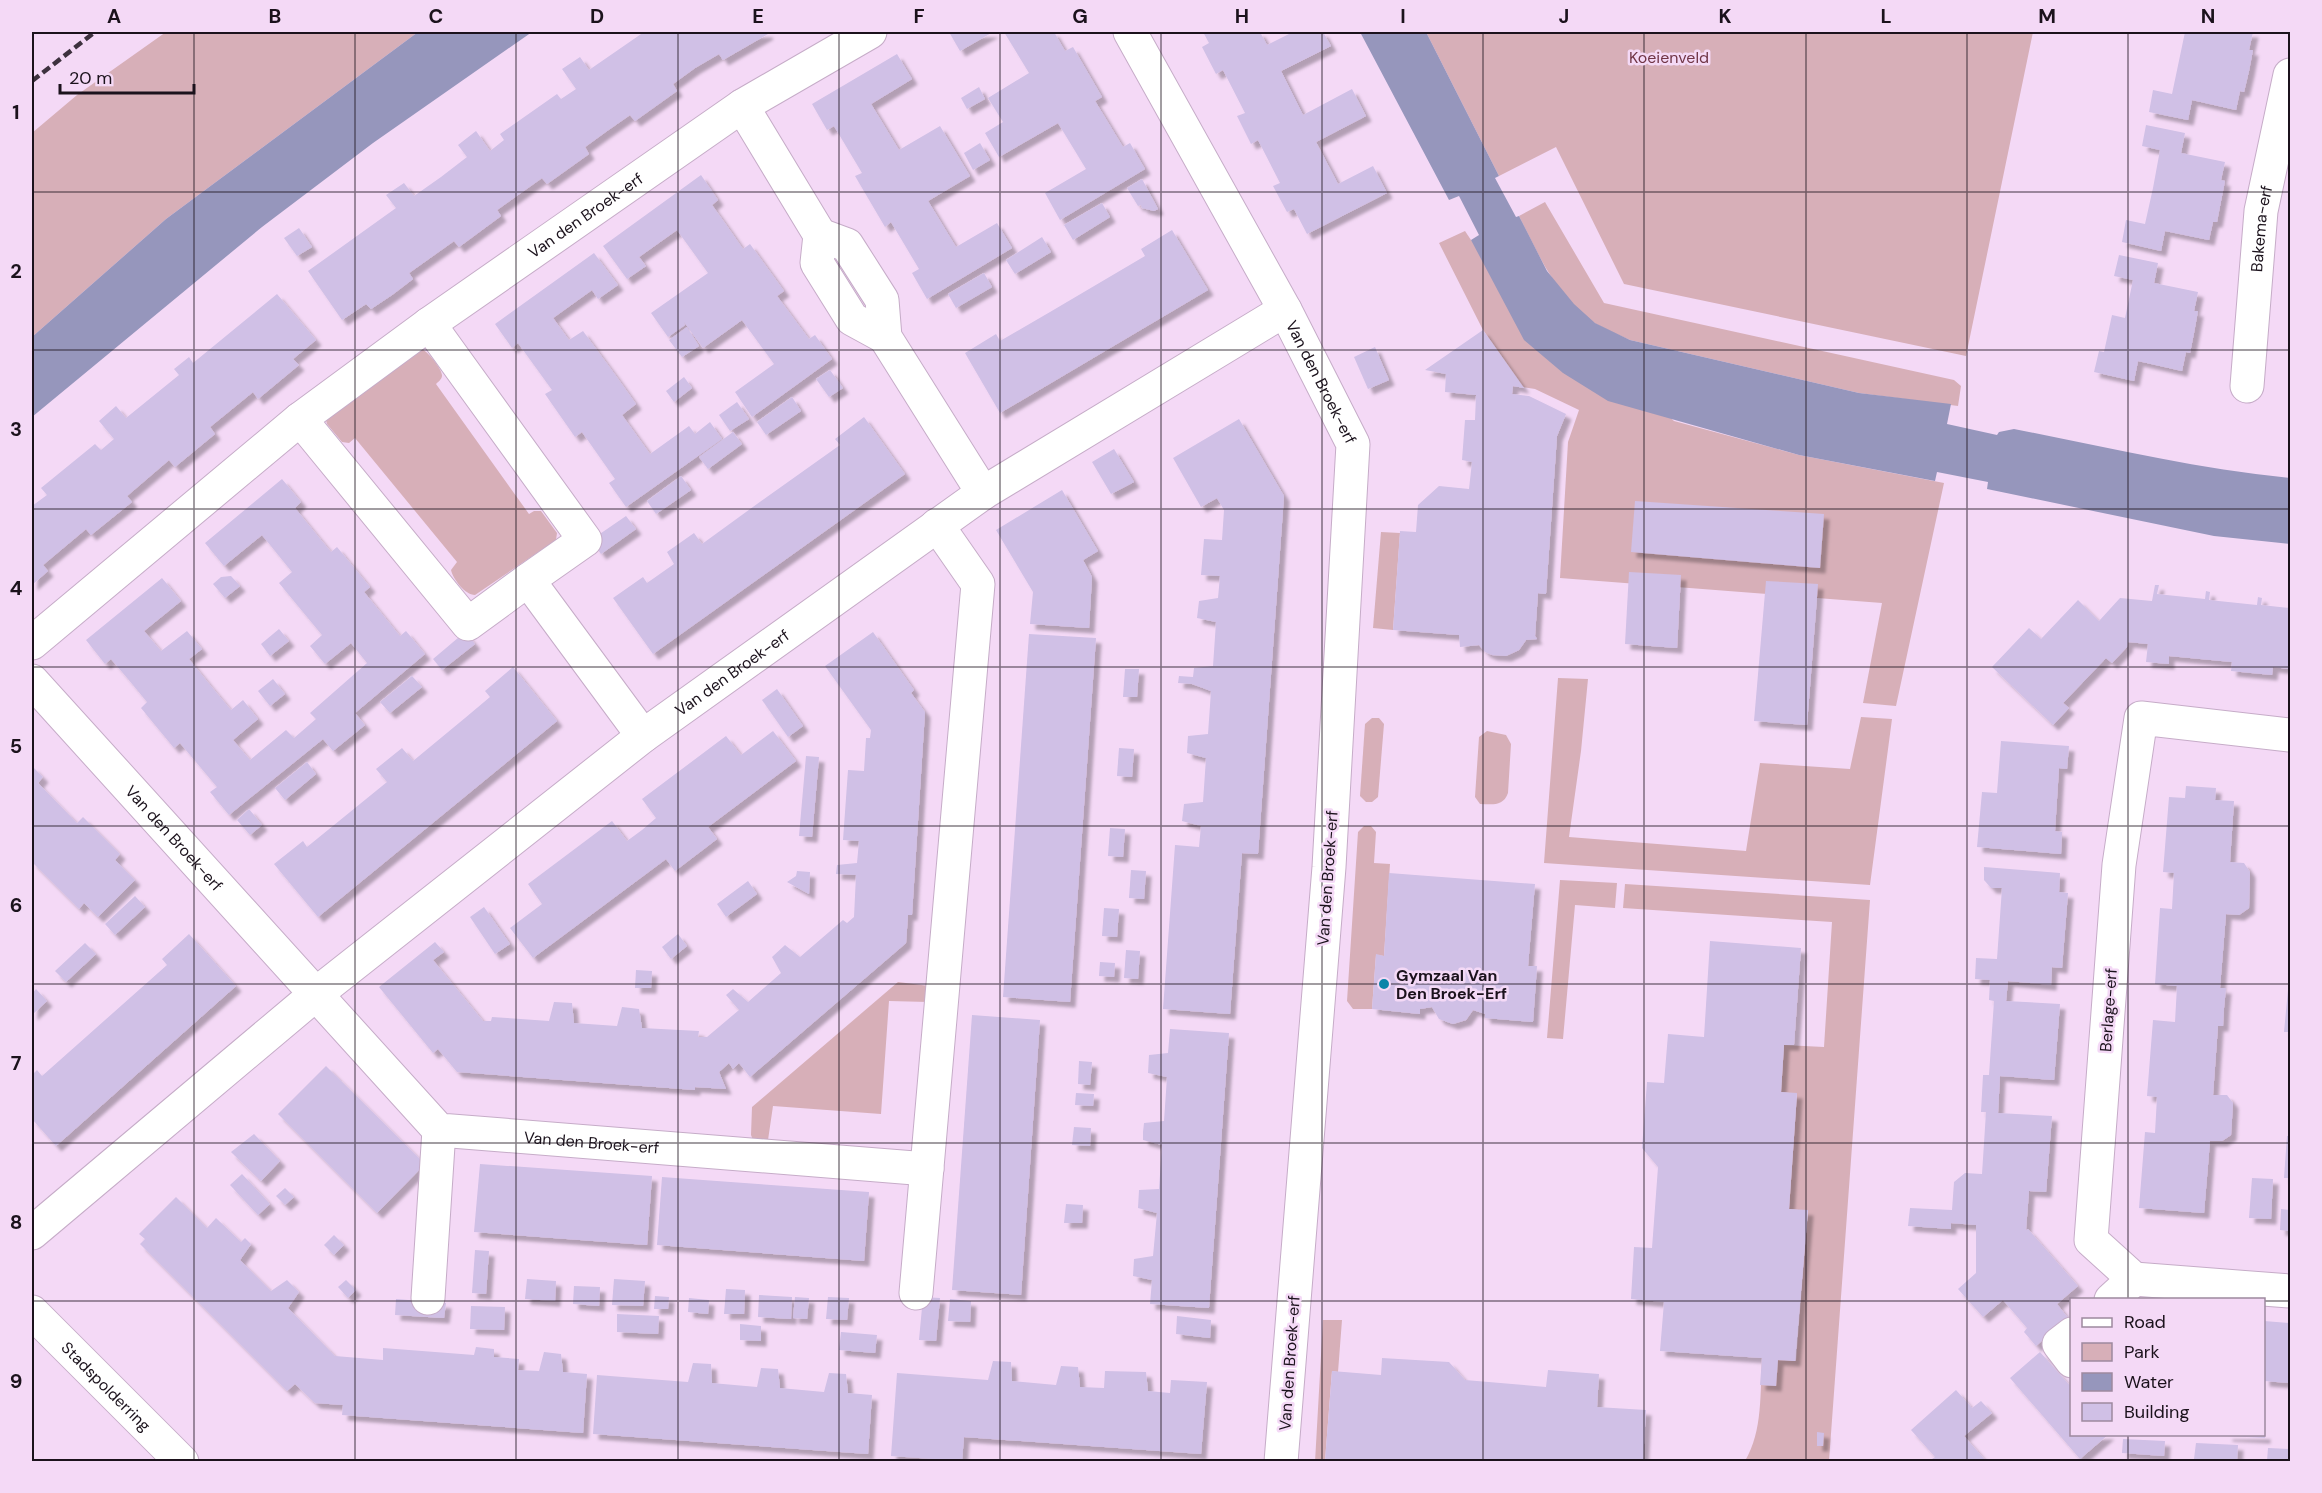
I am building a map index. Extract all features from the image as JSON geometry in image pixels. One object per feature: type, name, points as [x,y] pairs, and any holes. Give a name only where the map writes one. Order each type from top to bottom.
[{"type":"street","name":"Van den Broek-erf","points":[[32,643],[300,419],[429,324],[742,106],[870,32]]},
{"type":"street","name":"Van den Broek-erf","points":[[1130,32],[1286,310],[1353,444],[1329,867],[1281,1461]]},
{"type":"street","name":"Bakema-erf","points":[[2247,386],[2261,211],[2290,75]]},
{"type":"street","points":[[742,106],[820,236],[818,263],[852,319],[885,337],[983,493]]},
{"type":"street","name":"Van den Broek-erf","points":[[32,1233],[316,994],[643,736],[983,493],[1286,310]]},
{"type":"street","points":[[300,419],[468,624],[585,540],[429,324]]},
{"type":"street","points":[[916,1293],[978,584],[937,525]]},
{"type":"street","points":[[528,580],[643,736]]},
{"type":"street","name":"Van den Broek-erf","points":[[32,681],[439,1130],[927,1168]]},
{"type":"street","name":"Berlage-erf","points":[[2290,735],[2141,718],[2119,865],[2091,1239],[2122,1289],[2290,1291]]},
{"type":"street","points":[[428,1298],[439,1130]]},
{"type":"street","name":"Stadspolderring","points":[[32,1312],[182,1461]]},
{"type":"street","points":[[2070,1336],[2060,1344],[2070,1359]]},
{"type":"green space","points":[[166,32],[418,32],[166,219],[32,337],[32,133],[77,95]]},
{"type":"green space","name":"Koeienveld","points":[[1426,32],[2033,32],[1966,356],[1624,284],[1556,147],[1499,176]]},
{"type":"green space","points":[[1545,202],[1604,303],[1954,380],[1961,386],[1958,406],[1859,393],[1630,340],[1604,328],[1583,314],[1560,289],[1542,261],[1519,216]]},
{"type":"green space","points":[[1465,231],[1471,240],[1674,421],[1799,455],[1944,483],[1896,706],[1863,703],[1882,603],[1560,578],[1568,442],[1579,410],[1535,389],[1523,387],[1483,330],[1439,243]]},
{"type":"green space","points":[[421,349],[431,356],[442,373],[436,384],[529,514],[541,511],[557,533],[556,540],[475,595],[467,592],[457,582],[451,570],[457,562],[355,438],[349,443],[342,442],[326,420]]},
{"type":"green space","points":[[1381,532],[1400,533],[1393,630],[1373,628]]},
{"type":"green space","points":[[1558,678],[1588,679],[1569,837],[1746,851],[1760,763],[1850,769],[1861,717],[1892,719],[1870,885],[1544,863]]},
{"type":"green space","points":[[1372,718],[1379,718],[1384,724],[1378,797],[1372,802],[1366,802],[1360,796],[1365,724]]},
{"type":"green space","points":[[1487,731],[1506,735],[1511,744],[1508,793],[1500,803],[1480,804],[1475,797],[1479,737]]},
{"type":"green space","points":[[1364,826],[1371,826],[1376,832],[1374,863],[1390,864],[1384,956],[1376,955],[1372,1009],[1353,1009],[1347,1001],[1358,832]]},
{"type":"green space","points":[[1560,880],[1617,883],[1615,908],[1575,905],[1563,1039],[1547,1038]]},
{"type":"green space","points":[[1625,884],[1870,900],[1829,1461],[1745,1461],[1758,1424],[1762,1358],[1796,1361],[1808,1211],[1789,1209],[1797,1094],[1781,1092],[1784,1045],[1824,1047],[1832,922],[1623,908]]},
{"type":"green space","points":[[898,982],[929,986],[928,1002],[889,1001],[881,1114],[773,1106],[768,1140],[753,1140],[751,1135],[752,1107]]},
{"type":"green space","points":[[1323,1320],[1342,1320],[1338,1372],[1332,1371],[1325,1461],[1315,1462]]},
{"type":"water","points":[[418,32],[532,32],[373,143],[262,227],[32,417],[32,337],[166,219]]},
{"type":"water","points":[[1360,32],[1426,32],[1499,176],[1495,178],[1516,217],[1519,216],[1547,271],[1574,304],[1595,323],[1630,340],[1859,393],[1951,404],[1947,424],[1997,435],[1999,432],[2014,429],[2186,463],[2290,478],[2290,544],[2214,536],[1987,489],[1988,482],[1937,472],[1935,481],[1799,455],[1608,401],[1563,373],[1524,340],[1471,240],[1479,235],[1459,196],[1449,200]]},
{"type":"building","points":[[644,32],[767,32],[768,34],[723,60],[719,54],[695,68],[673,84],[677,91],[635,121],[630,115],[607,131],[585,147],[589,154],[547,184],[542,178],[497,210],[501,216],[459,247],[454,241],[409,273],[413,279],[392,295],[371,309],[366,304],[342,320],[308,271],[396,208],[386,195],[404,183],[414,196],[441,177],[467,157],[458,145],[476,131],[490,151],[504,140],[500,134],[557,94],[561,99],[576,89],[562,69],[580,57],[589,70]]},
{"type":"building","points":[[949,32],[993,32],[960,51]]},
{"type":"building","points":[[1004,32],[1054,32],[1065,51],[1073,47],[1102,97],[1095,101],[1123,147],[1130,143],[1145,169],[1060,220],[1045,193],[1086,169],[1058,123],[999,157],[985,133],[1003,122],[988,98],[1029,73]]},
{"type":"building","points":[[1203,32],[1260,32],[1267,45],[1293,32],[1323,32],[1331,46],[1281,71],[1303,115],[1352,89],[1366,116],[1316,142],[1338,184],[1373,166],[1387,193],[1307,234],[1294,209],[1287,212],[1273,186],[1280,183],[1258,140],[1251,144],[1237,116],[1245,113],[1223,70],[1216,74],[1202,47],[1209,43]]},
{"type":"building","points":[[2185,32],[2253,32],[2249,50],[2253,50],[2249,71],[2244,92],[2240,91],[2236,110],[2192,100],[2188,120],[2149,112],[2153,90],[2172,94]]},
{"type":"building","points":[[897,54],[912,79],[871,104],[899,150],[940,126],[970,176],[928,201],[956,247],[997,223],[1012,248],[927,299],[912,273],[919,269],[891,222],[885,227],[855,176],[862,173],[834,126],[827,130],[812,104]]},
{"type":"building","points":[[979,87],[985,99],[967,109],[961,98]]},
{"type":"building","points":[[2146,125],[2185,133],[2181,153],[2225,162],[2221,180],[2225,181],[2217,222],[2213,222],[2209,240],[2165,231],[2161,251],[2122,242],[2126,220],[2145,224],[2153,188],[2160,150],[2142,146]]},
{"type":"building","points":[[980,143],[990,160],[973,170],[964,153]]},
{"type":"building","points":[[701,175],[718,200],[712,205],[743,249],[750,244],[784,291],[777,296],[809,339],[815,335],[832,359],[752,417],[735,392],[774,364],[742,320],[703,348],[684,322],[685,325],[668,337],[651,313],[708,273],[677,230],[639,257],[646,266],[627,279],[603,246]]},
{"type":"building","points":[[1142,179],[1158,209],[1154,211],[1142,208],[1141,205],[1138,206],[1127,188]]},
{"type":"building","points":[[1102,203],[1110,217],[1073,240],[1064,225]]},
{"type":"building","points":[[299,228],[312,247],[297,256],[284,238]]},
{"type":"building","points":[[1172,230],[1208,290],[1000,413],[965,353],[996,334],[1000,341],[1145,256],[1141,249]]},
{"type":"building","points":[[1042,237],[1051,252],[1015,274],[1006,260]]},
{"type":"building","points":[[594,253],[618,285],[598,299],[592,290],[553,318],[569,340],[583,331],[636,404],[622,415],[650,454],[689,426],[695,434],[710,422],[722,439],[626,507],[609,483],[615,479],[582,432],[575,437],[545,394],[552,390],[518,343],[512,348],[495,324]]},
{"type":"building","points":[[2119,255],[2158,263],[2154,283],[2198,292],[2194,311],[2198,311],[2190,353],[2186,352],[2182,371],[2138,361],[2134,381],[2094,372],[2099,351],[2104,352],[2112,315],[2125,318],[2133,280],[2114,276]]},
{"type":"building","points":[[984,273],[992,287],[956,308],[948,294]]},
{"type":"building","points":[[277,294],[316,340],[293,359],[299,365],[258,399],[253,392],[210,427],[215,434],[175,467],[169,460],[127,496],[132,502],[91,535],[86,529],[43,565],[48,571],[32,585],[32,506],[47,495],[41,488],[95,444],[101,450],[114,439],[99,421],[116,406],[126,418],[179,375],[174,369],[189,357],[193,363]]},
{"type":"building","points":[[687,327],[699,346],[682,357],[669,340]]},
{"type":"building","points":[[1483,330],[1524,388],[1513,386],[1512,394],[1529,396],[1566,414],[1557,436],[1546,594],[1538,593],[1535,636],[1537,639],[1526,640],[1519,650],[1506,656],[1492,655],[1485,652],[1479,645],[1460,647],[1459,635],[1393,630],[1400,531],[1416,532],[1418,505],[1439,486],[1469,489],[1472,462],[1462,460],[1465,420],[1475,420],[1476,395],[1445,392],[1446,374],[1425,370]]},
{"type":"building","points":[[1375,347],[1389,380],[1368,389],[1354,357]]},
{"type":"building","points":[[830,370],[843,388],[829,397],[816,379]]},
{"type":"building","points":[[684,377],[692,388],[674,402],[666,391]]},
{"type":"building","points":[[792,397],[801,411],[766,435],[757,422]]},
{"type":"building","points":[[737,402],[749,419],[730,431],[719,415]]},
{"type":"building","points":[[864,417],[905,474],[653,654],[613,598],[643,577],[647,583],[674,564],[667,552],[694,533],[702,544],[840,445],[835,439]]},
{"type":"building","points":[[1239,419],[1284,496],[1258,854],[1242,853],[1230,1014],[1163,1009],[1175,845],[1199,847],[1201,826],[1182,821],[1184,804],[1203,802],[1206,758],[1187,753],[1188,736],[1208,734],[1211,691],[1192,684],[1178,683],[1179,676],[1193,677],[1194,668],[1213,666],[1216,622],[1197,618],[1199,601],[1218,598],[1220,576],[1201,575],[1204,539],[1222,540],[1224,510],[1217,498],[1201,507],[1173,458]]},
{"type":"building","points":[[733,432],[742,444],[708,469],[699,457]]},
{"type":"building","points":[[1114,449],[1134,482],[1111,494],[1092,462]]},
{"type":"building","points":[[681,476],[691,490],[656,514],[647,501]]},
{"type":"building","points":[[282,479],[301,502],[295,508],[312,529],[331,552],[337,547],[370,587],[364,592],[400,636],[406,631],[425,654],[355,713],[365,725],[333,751],[323,739],[229,815],[210,792],[217,787],[180,743],[174,748],[141,708],[147,702],[111,659],[105,664],[86,640],[162,578],[181,601],[144,631],[161,651],[187,631],[202,649],[189,659],[231,710],[243,700],[258,719],[233,740],[250,760],[286,730],[294,738],[316,719],[310,713],[367,663],[351,643],[325,664],[310,646],[322,635],[279,583],[292,572],[262,535],[224,566],[205,543]]},
{"type":"building","points":[[1062,490],[1098,551],[1083,560],[1092,577],[1089,628],[1030,624],[1033,592],[996,530]]},
{"type":"building","points":[[1635,501],[1824,514],[1820,568],[1631,552]]},
{"type":"building","points":[[626,516],[636,529],[601,554],[591,540]]},
{"type":"building","points":[[1629,572],[1681,575],[1677,648],[1625,644]]},
{"type":"building","points":[[231,576],[240,586],[225,598],[213,584],[221,577]]},
{"type":"building","points":[[1766,581],[1818,584],[1807,725],[1754,721]]},
{"type":"building","points":[[2155,585],[2159,585],[2157,594],[2205,599],[2206,591],[2210,592],[2209,600],[2257,605],[2258,597],[2262,598],[2261,605],[2290,608],[2290,669],[2273,667],[2272,675],[2231,671],[2232,662],[2169,656],[2169,664],[2146,662],[2148,644],[2128,642],[2127,647],[2112,663],[2106,658],[2063,703],[2069,708],[2053,725],[1992,667],[2029,628],[2041,639],[2078,600],[2099,621],[2120,598],[2152,601]]},
{"type":"building","points":[[279,629],[289,641],[270,656],[261,644]]},
{"type":"building","points":[[465,632],[475,644],[442,670],[433,659]]},
{"type":"building","points":[[873,632],[914,690],[911,693],[925,712],[912,915],[908,915],[906,943],[750,1077],[739,1063],[733,1069],[729,1063],[719,1072],[726,1089],[695,1087],[695,1090],[457,1072],[438,1049],[433,1053],[379,987],[435,942],[444,952],[433,960],[483,1021],[491,1021],[492,1017],[549,1021],[554,1002],[572,1003],[574,1023],[617,1026],[622,1007],[639,1009],[642,1028],[699,1031],[698,1037],[707,1037],[739,1010],[726,995],[733,989],[748,1002],[781,973],[772,957],[785,945],[800,957],[843,920],[847,923],[854,917],[856,875],[836,874],[837,865],[857,863],[859,841],[843,840],[848,770],[864,771],[866,738],[870,738],[871,730],[825,666]]},
{"type":"building","points":[[1029,634],[1096,638],[1070,1002],[1003,997]]},
{"type":"building","points":[[513,667],[557,721],[318,917],[274,864],[303,841],[307,847],[387,782],[376,769],[402,748],[413,761],[490,697],[485,691]]},
{"type":"building","points":[[1125,669],[1139,669],[1137,697],[1123,697]]},
{"type":"building","points":[[412,676],[422,687],[390,713],[380,702]]},
{"type":"building","points":[[273,679],[285,694],[270,706],[258,691]]},
{"type":"building","points":[[777,689],[803,726],[788,737],[762,700]]},
{"type":"building","points":[[773,731],[796,761],[708,827],[717,839],[675,871],[666,859],[533,958],[510,928],[542,904],[528,884],[612,821],[627,841],[642,830],[656,818],[642,799],[726,736],[741,755]]},
{"type":"building","points":[[2001,741],[2069,746],[2067,769],[2059,768],[2055,831],[2062,832],[2061,854],[1977,847],[1982,792],[1997,793]]},
{"type":"building","points":[[1119,748],[1134,749],[1132,777],[1117,776]]},
{"type":"building","points":[[806,756],[819,757],[812,837],[799,836]]},
{"type":"building","points":[[307,762],[316,774],[285,800],[275,788]]},
{"type":"building","points":[[32,766],[43,777],[38,783],[77,823],[83,817],[120,854],[115,860],[135,880],[98,917],[84,903],[79,909],[32,862]]},
{"type":"building","points":[[2186,786],[2216,788],[2215,800],[2234,801],[2230,862],[2244,863],[2250,872],[2249,908],[2239,915],[2226,914],[2220,988],[2226,988],[2223,1026],[2218,1026],[2213,1095],[2227,1095],[2233,1103],[2231,1135],[2222,1141],[2210,1141],[2204,1213],[2139,1208],[2145,1132],[2155,1133],[2157,1097],[2147,1096],[2153,1020],[2175,1022],[2177,986],[2155,984],[2160,908],[2172,909],[2174,873],[2163,872],[2169,797],[2185,798]]},
{"type":"building","points":[[249,809],[262,825],[250,835],[237,820]]},
{"type":"building","points":[[1110,828],[1125,829],[1123,857],[1108,856]]},
{"type":"building","points":[[1984,867],[2060,873],[2059,892],[2068,893],[2062,968],[2052,967],[2051,985],[2008,981],[2006,1001],[2060,1004],[2054,1080],[2000,1076],[1998,1113],[2052,1116],[2046,1192],[2029,1191],[2026,1230],[2028,1229],[2078,1286],[2057,1304],[2068,1318],[2036,1346],[2024,1332],[2027,1328],[2003,1300],[1983,1317],[1958,1289],[1976,1273],[1976,1225],[1951,1223],[1951,1229],[1908,1226],[1910,1208],[1952,1210],[1954,1182],[1965,1173],[1982,1174],[1986,1112],[1981,1112],[1983,1075],[1989,1075],[1994,1001],[1989,1000],[1990,980],[1975,979],[1976,958],[1997,959],[2002,888],[1991,888],[1984,880]]},
{"type":"building","points":[[1131,870],[1146,871],[1144,899],[1129,898]]},
{"type":"building","points":[[797,871],[810,872],[809,894],[787,882],[796,876]]},
{"type":"building","points":[[1389,873],[1535,884],[1528,966],[1537,966],[1533,1022],[1485,1018],[1485,1014],[1473,1010],[1466,1020],[1453,1024],[1439,1019],[1432,1007],[1420,1009],[1420,1014],[1372,1009],[1376,954],[1384,956]]},
{"type":"building","points":[[748,881],[757,894],[726,917],[717,904]]},
{"type":"building","points":[[135,896],[145,907],[115,935],[105,924]]},
{"type":"building","points":[[484,907],[510,944],[495,954],[470,917]]},
{"type":"building","points":[[1104,908],[1119,909],[1117,937],[1102,936]]},
{"type":"building","points":[[189,934],[236,986],[56,1146],[32,1119],[32,1075],[37,1070],[42,1076],[167,965],[162,959]]},
{"type":"building","points":[[678,934],[687,946],[671,959],[662,947]]},
{"type":"building","points":[[1710,941],[1801,948],[1794,1045],[1784,1045],[1781,1092],[1797,1093],[1789,1209],[1808,1210],[1795,1361],[1778,1360],[1776,1386],[1760,1385],[1762,1358],[1660,1351],[1664,1302],[1631,1299],[1634,1247],[1652,1248],[1658,1167],[1642,1148],[1647,1082],[1664,1083],[1668,1034],[1704,1037]]},
{"type":"building","points":[[85,943],[96,954],[66,982],[55,971]]},
{"type":"building","points":[[1126,950],[1140,951],[1138,979],[1124,978]]},
{"type":"building","points":[[1100,962],[1115,963],[1114,977],[1099,976]]},
{"type":"building","points":[[636,970],[652,971],[651,988],[635,988]]},
{"type":"building","points":[[36,989],[47,1001],[32,1015],[32,994]]},
{"type":"building","points":[[2288,990],[2290,990],[2290,1032],[2284,1032]]},
{"type":"building","points":[[972,1015],[1040,1020],[1021,1295],[952,1290]]},
{"type":"building","points":[[1170,1029],[1229,1033],[1209,1308],[1150,1304],[1152,1280],[1133,1276],[1134,1259],[1153,1256],[1157,1213],[1138,1208],[1139,1190],[1159,1189],[1162,1145],[1143,1140],[1144,1123],[1164,1121],[1167,1077],[1148,1073],[1149,1055],[1168,1053]]},
{"type":"building","points":[[1079,1061],[1092,1062],[1090,1085],[1078,1084]]},
{"type":"building","points":[[326,1066],[425,1164],[377,1213],[278,1114]]},
{"type":"building","points":[[1076,1093],[1094,1094],[1093,1106],[1075,1105]]},
{"type":"building","points":[[1074,1127],[1091,1128],[1090,1146],[1072,1145]]},
{"type":"building","points":[[254,1134],[280,1161],[261,1181],[231,1152]]},
{"type":"building","points":[[2287,1136],[2290,1136],[2290,1178],[2284,1178]]},
{"type":"building","points":[[480,1164],[652,1176],[647,1245],[474,1232]]},
{"type":"building","points":[[242,1174],[270,1204],[258,1215],[230,1185]]},
{"type":"building","points":[[662,1177],[869,1192],[864,1261],[657,1245]]},
{"type":"building","points":[[2252,1178],[2273,1179],[2271,1219],[2249,1218]]},
{"type":"building","points":[[285,1188],[294,1197],[285,1205],[276,1196]]},
{"type":"building","points":[[176,1197],[207,1228],[216,1218],[241,1242],[245,1238],[251,1244],[240,1260],[271,1291],[287,1280],[299,1292],[288,1308],[335,1356],[383,1360],[383,1348],[474,1355],[476,1347],[494,1349],[494,1357],[519,1359],[518,1370],[539,1371],[544,1352],[561,1354],[563,1372],[587,1374],[583,1433],[342,1415],[343,1405],[315,1403],[295,1384],[287,1391],[140,1244],[145,1239],[139,1234]]},
{"type":"building","points":[[1066,1204],[1083,1205],[1082,1223],[1064,1223]]},
{"type":"building","points":[[2281,1209],[2290,1210],[2290,1231],[2280,1230]]},
{"type":"building","points":[[334,1235],[344,1245],[334,1255],[324,1245]]},
{"type":"building","points":[[475,1250],[489,1251],[486,1294],[472,1293]]},
{"type":"building","points":[[527,1279],[556,1281],[555,1301],[525,1299]]},
{"type":"building","points":[[614,1279],[645,1281],[643,1306],[612,1305]]},
{"type":"building","points":[[346,1280],[356,1290],[348,1298],[338,1287]]},
{"type":"building","points":[[574,1286],[600,1287],[599,1306],[573,1304]]},
{"type":"building","points":[[726,1289],[745,1290],[744,1314],[724,1314]]},
{"type":"building","points":[[759,1295],[792,1297],[791,1319],[758,1317]]},
{"type":"building","points":[[655,1296],[669,1297],[668,1309],[654,1309]]},
{"type":"building","points":[[795,1297],[809,1298],[807,1319],[793,1318]]},
{"type":"building","points":[[828,1297],[849,1298],[847,1320],[826,1319]]},
{"type":"building","points":[[923,1297],[940,1298],[936,1341],[919,1340]]},
{"type":"building","points":[[689,1298],[709,1300],[708,1314],[688,1312]]},
{"type":"building","points":[[396,1299],[446,1303],[444,1318],[395,1315]]},
{"type":"building","points":[[950,1299],[971,1301],[970,1322],[948,1321]]},
{"type":"building","points":[[471,1306],[505,1307],[504,1330],[470,1329]]},
{"type":"building","points":[[617,1314],[659,1316],[658,1334],[617,1332]]},
{"type":"building","points":[[1177,1316],[1211,1320],[1210,1338],[1176,1334]]},
{"type":"building","points":[[2265,1321],[2290,1323],[2290,1383],[2265,1381]]},
{"type":"building","points":[[740,1324],[761,1326],[761,1341],[740,1340]]},
{"type":"building","points":[[841,1332],[877,1335],[875,1353],[839,1350]]},
{"type":"building","points":[[2040,1352],[2070,1386],[2070,1436],[2107,1436],[2080,1459],[2010,1378]]},
{"type":"building","points":[[1382,1358],[1449,1362],[1465,1380],[1546,1387],[1548,1370],[1599,1374],[1597,1407],[1646,1410],[1643,1461],[1325,1461],[1332,1371],[1381,1375]]},
{"type":"building","points":[[993,1361],[1011,1362],[1012,1381],[1056,1385],[1061,1366],[1078,1367],[1080,1387],[1104,1388],[1105,1371],[1146,1372],[1148,1391],[1170,1393],[1171,1380],[1207,1382],[1201,1454],[964,1437],[962,1461],[891,1456],[897,1373],[988,1380]]},
{"type":"building","points":[[693,1363],[711,1364],[712,1383],[757,1387],[761,1368],[778,1369],[780,1388],[824,1392],[829,1373],[846,1374],[848,1393],[872,1395],[868,1454],[593,1434],[597,1375],[688,1382]]},
{"type":"building","points":[[1956,1390],[1972,1408],[1981,1401],[1992,1413],[1964,1436],[1986,1461],[1929,1461],[1935,1457],[1911,1430]]},
{"type":"building","points":[[1817,1432],[1824,1433],[1823,1446],[1817,1446]]},
{"type":"building","points":[[2227,1436],[2265,1436],[2265,1438]]},
{"type":"building","points":[[2123,1439],[2165,1441],[2164,1456],[2122,1453]]},
{"type":"building","points":[[2196,1443],[2238,1445],[2237,1461],[2194,1459]]},
{"type":"building","points":[[2268,1448],[2290,1449],[2290,1461],[2267,1461]]},
{"type":"railway","points":[[32,81],[95,32]]},
{"type":"place","name":"Gymzaal Van Den Broek-Erf","points":[[1384,984]]}]
